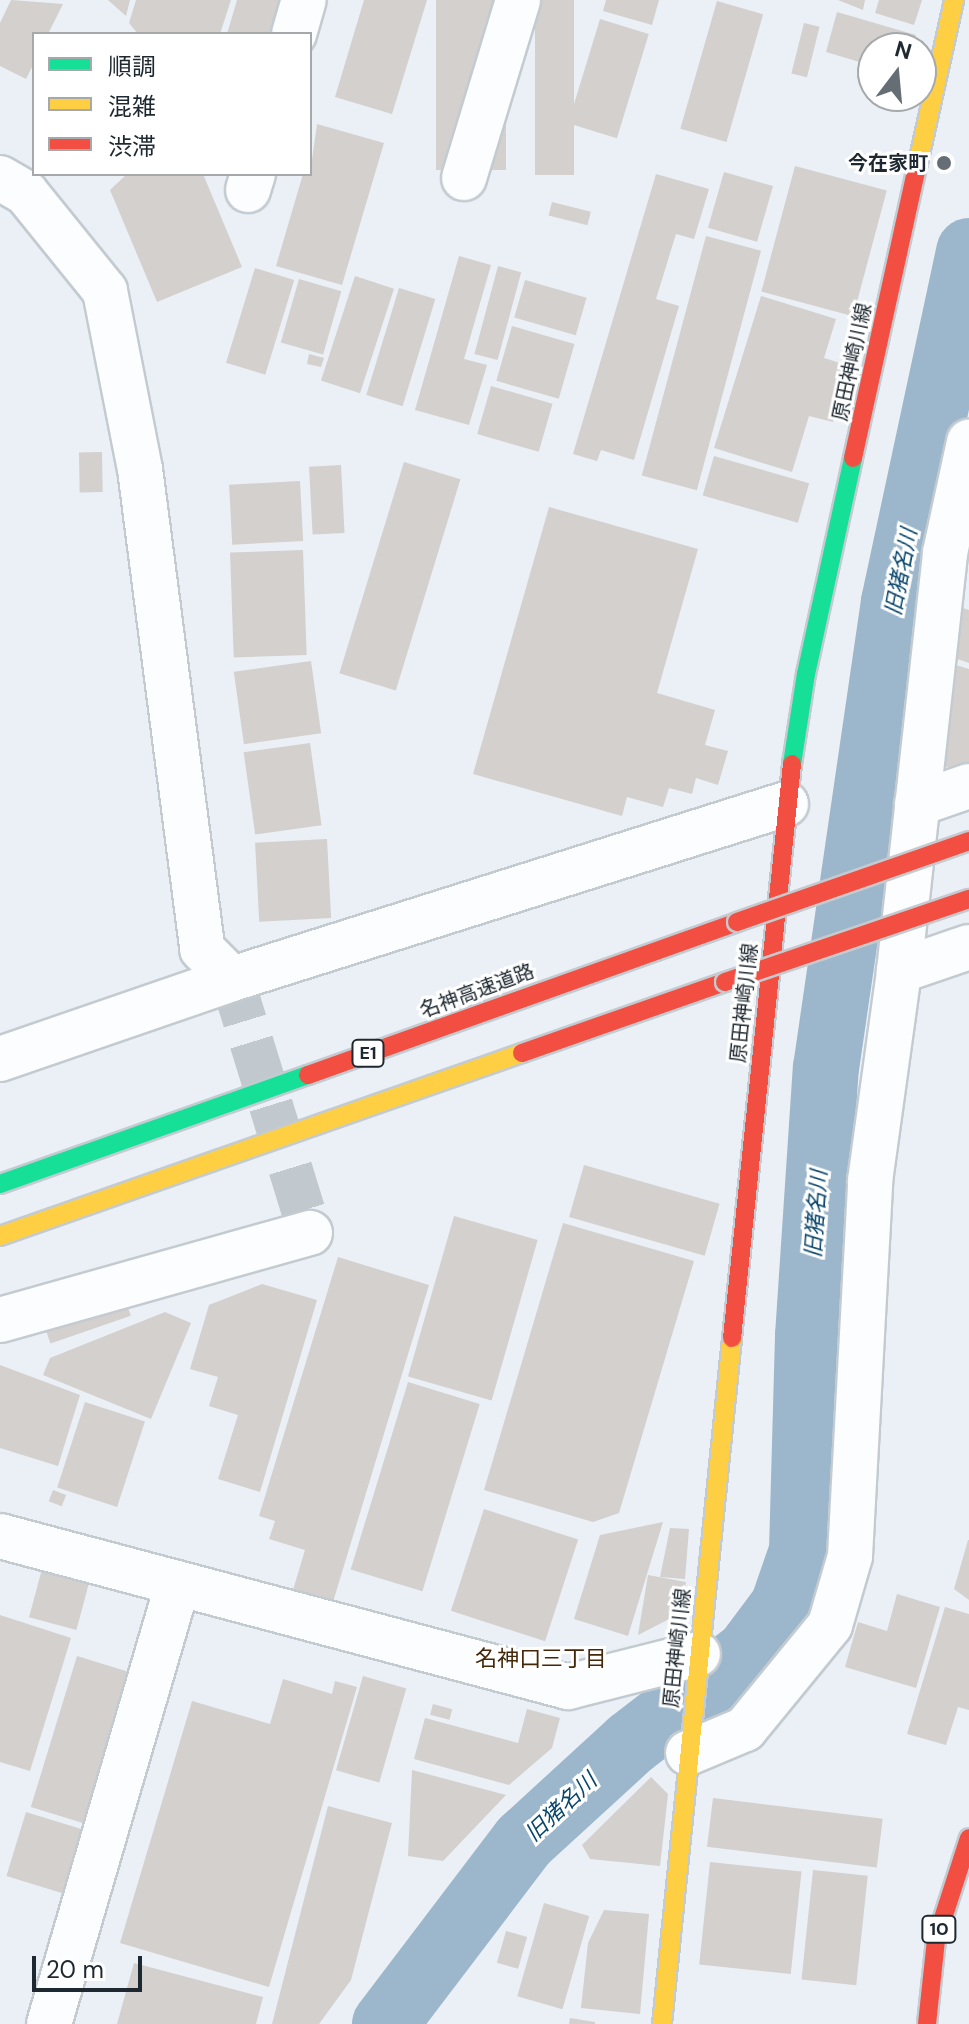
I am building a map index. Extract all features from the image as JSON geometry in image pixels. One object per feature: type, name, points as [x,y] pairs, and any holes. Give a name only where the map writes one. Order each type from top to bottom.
[{"type":"main road","name":"原田神崎川線","points":[[662,2024],[786,804],[806,674],[954,0]]},
{"type":"main road","name":"名神高速道路","points":[[0,1184],[969,841]]},
{"type":"main road","points":[[0,1236],[969,899]]},
{"type":"main road","name":"10","points":[[927,2024],[936,1940],[969,1838]]},
{"type":"street","points":[[295,32],[304,0]]},
{"type":"street","points":[[464,178],[518,0]]},
{"type":"street","points":[[0,178],[26,193],[105,291],[140,469],[202,949],[232,979]]},
{"type":"street","points":[[688,1753],[745,1729],[755,1717],[830,1625],[850,1556],[870,1181],[899,971],[945,553],[969,442]]},
{"type":"street","points":[[917,804],[969,786]]},
{"type":"street","points":[[0,1059],[232,979],[786,804]]},
{"type":"street","points":[[899,971],[969,947]]},
{"type":"street","points":[[0,1320],[310,1233]]},
{"type":"street","points":[[0,1536],[568,1687],[698,1654]]},
{"type":"street","points":[[49,2024],[178,1583]]},
{"type":"building","points":[[11,0],[63,4],[49,32],[32,32],[32,67],[26,79],[0,66],[0,23]]},
{"type":"building","points":[[108,0],[130,0],[126,16]]},
{"type":"building","points":[[136,0],[231,0],[221,32],[136,32],[129,23]]},
{"type":"building","points":[[237,0],[289,0],[280,32],[228,32]]},
{"type":"building","points":[[364,0],[427,0],[392,114],[335,97]]},
{"type":"building","points":[[436,0],[506,0],[506,170],[436,170]]},
{"type":"building","points":[[535,0],[574,0],[574,175],[535,175]]},
{"type":"building","points":[[606,0],[659,0],[652,25],[603,11]]},
{"type":"building","points":[[838,0],[865,0],[863,10]]},
{"type":"building","points":[[879,0],[922,0],[914,25],[875,13]]},
{"type":"building","points":[[717,1],[763,14],[726,142],[680,129]]},
{"type":"building","points":[[837,12],[906,32],[857,32],[857,61],[826,52]]},
{"type":"building","points":[[600,19],[649,34],[617,138],[568,123]]},
{"type":"building","points":[[804,23],[820,27],[807,77],[791,73]]},
{"type":"building","points":[[317,124],[384,143],[342,285],[276,266],[302,176],[312,176]]},
{"type":"building","points":[[795,166],[887,191],[853,316],[761,292]]},
{"type":"building","points":[[724,172],[773,186],[757,242],[708,228]]},
{"type":"building","points":[[656,174],[709,189],[694,239],[676,234],[656,299],[679,306],[634,460],[601,450],[597,461],[573,454]]},
{"type":"building","points":[[125,176],[204,176],[242,267],[157,302],[110,190]]},
{"type":"building","points":[[552,202],[591,212],[587,225],[549,216]]},
{"type":"building","points":[[706,236],[761,251],[697,490],[642,476]]},
{"type":"building","points":[[459,256],[491,265],[464,359],[487,365],[469,425],[415,410]]},
{"type":"building","points":[[498,266],[521,272],[498,360],[474,354]]},
{"type":"building","points":[[255,268],[294,280],[265,375],[226,363]]},
{"type":"building","points":[[355,276],[394,289],[360,393],[321,381]]},
{"type":"building","points":[[299,279],[341,291],[323,355],[281,342]]},
{"type":"building","points":[[525,280],[587,298],[576,335],[514,317]]},
{"type":"building","points":[[399,288],[435,299],[403,406],[366,395]]},
{"type":"building","points":[[761,296],[836,319],[824,358],[850,366],[833,422],[809,416],[792,472],[714,448]]},
{"type":"building","points":[[512,326],[574,344],[559,399],[496,381]]},
{"type":"building","points":[[309,354],[324,358],[321,367],[307,364]]},
{"type":"building","points":[[491,386],[553,404],[539,452],[477,434]]},
{"type":"building","points":[[79,452],[102,452],[103,492],[80,492]]},
{"type":"building","points":[[714,456],[809,483],[798,523],[703,495]]},
{"type":"building","points":[[404,462],[460,479],[396,691],[339,673]]},
{"type":"building","points":[[341,465],[345,533],[313,535],[309,467]]},
{"type":"building","points":[[300,481],[303,541],[232,545],[229,485]]},
{"type":"building","points":[[549,507],[698,549],[657,693],[715,710],[705,745],[728,751],[718,785],[696,778],[692,794],[669,788],[663,807],[627,797],[622,816],[473,774]]},
{"type":"building","points":[[303,550],[307,655],[234,657],[230,553]]},
{"type":"building","points":[[960,607],[969,610],[969,663],[945,655]]},
{"type":"building","points":[[311,661],[321,733],[244,744],[234,672]]},
{"type":"building","points":[[946,662],[969,669],[969,767],[937,767]]},
{"type":"building","points":[[310,743],[322,825],[255,835],[244,752]]},
{"type":"building","points":[[327,839],[331,918],[259,922],[255,843]]},
{"type":"building","points":[[584,1165],[720,1204],[705,1256],[569,1217]]},
{"type":"building","points":[[454,1216],[538,1240],[492,1401],[408,1377]]},
{"type":"building","points":[[563,1223],[694,1261],[619,1513],[593,1522],[484,1490]]},
{"type":"building","points":[[338,1257],[429,1285],[333,1602],[293,1590],[305,1550],[269,1539],[275,1521],[259,1516]]},
{"type":"building","points":[[262,1284],[317,1300],[260,1492],[218,1479],[238,1415],[209,1406],[218,1377],[190,1369],[209,1305]]},
{"type":"building","points":[[124,1296],[131,1316],[50,1344],[44,1324]]},
{"type":"building","points":[[165,1312],[191,1323],[151,1419],[43,1375],[50,1358]]},
{"type":"building","points":[[0,1365],[80,1395],[58,1466],[0,1448]]},
{"type":"building","points":[[408,1382],[480,1404],[422,1591],[351,1569]]},
{"type":"building","points":[[85,1402],[145,1421],[117,1507],[57,1488]]},
{"type":"building","points":[[53,1490],[66,1495],[62,1506],[49,1501]]},
{"type":"building","points":[[484,1509],[578,1540],[545,1641],[451,1611]]},
{"type":"building","points":[[663,1522],[628,1636],[574,1619],[600,1535]]},
{"type":"building","points":[[670,1528],[689,1529],[685,1579],[660,1577]]},
{"type":"building","points":[[969,1540],[969,1600],[954,1589]]},
{"type":"building","points":[[42,1569],[89,1582],[76,1630],[29,1617]]},
{"type":"building","points":[[648,1575],[686,1582],[681,1613],[638,1635]]},
{"type":"building","points":[[897,1594],[940,1607],[916,1688],[845,1667],[858,1622],[887,1631]]},
{"type":"building","points":[[945,1607],[969,1614],[969,1710],[958,1707],[946,1745],[907,1734]]},
{"type":"building","points":[[0,1615],[71,1638],[30,1771],[0,1762]]},
{"type":"building","points":[[77,1656],[132,1673],[85,1824],[31,1807]]},
{"type":"building","points":[[363,1676],[406,1688],[379,1783],[336,1770]]},
{"type":"building","points":[[283,1679],[332,1694],[335,1681],[357,1687],[269,1987],[120,1943],[192,1701],[270,1724]]},
{"type":"building","points":[[433,1704],[452,1709],[449,1720],[430,1715]]},
{"type":"building","points":[[527,1709],[560,1718],[552,1748],[509,1785],[414,1759],[425,1718],[518,1743]]},
{"type":"building","points":[[412,1770],[506,1795],[443,1861],[408,1856]]},
{"type":"building","points":[[651,1777],[668,1794],[660,1866],[590,1859],[582,1845]]},
{"type":"building","points":[[713,1798],[883,1819],[877,1867],[707,1847]]},
{"type":"building","points":[[328,1806],[392,1823],[351,1980],[319,2024],[272,2024]]},
{"type":"building","points":[[26,1812],[85,1830],[66,1894],[6,1876]]},
{"type":"building","points":[[710,1862],[801,1872],[791,1974],[699,1964]]},
{"type":"building","points":[[813,1870],[868,1876],[856,1985],[802,1979]]},
{"type":"building","points":[[544,1903],[589,1916],[562,2009],[517,1996]]},
{"type":"building","points":[[604,1910],[649,1914],[640,2014],[581,2008],[588,1943]]},
{"type":"building","points":[[506,1931],[527,1937],[518,1969],[497,1963]]},
{"type":"building","points":[[134,1963],[263,1997],[256,2024],[117,2024]]},
{"type":"building","points":[[570,2018],[595,2022],[595,2024],[569,2024]]},
{"type":"waterway","name":"旧猪名川","points":[[385,2024],[524,1841],[631,1743],[748,1653],[783,1606],[802,1551],[808,1336],[826,1068],[894,602],[969,251]]},
{"type":"tunnel","points":[[232,979],[310,1233]]},
{"type":"traffic: fast","points":[[792,764],[806,674],[853,458]]},
{"type":"traffic: fast","points":[[0,1184],[308,1075]]},
{"type":"traffic: slow","points":[[918,163],[954,0]]},
{"type":"traffic: slow","points":[[0,1236],[522,1053]]},
{"type":"traffic: slow","points":[[662,2024],[732,1338]]},
{"type":"traffic: jam","points":[[853,458],[918,163]]},
{"type":"traffic: jam","points":[[732,1338],[792,764]]},
{"type":"traffic: jam","points":[[737,922],[969,841]]},
{"type":"traffic: jam","points":[[725,982],[969,899]]},
{"type":"traffic: jam","points":[[308,1075],[737,922]]},
{"type":"traffic: jam","points":[[522,1053],[725,982]]},
{"type":"traffic: jam","points":[[927,2024],[936,1940],[969,1838]]},
{"type":"place","name":"今在家町","points":[[944,163]]},
{"type":"district","name":"名神口三丁目","points":[[541,1659]]}]
